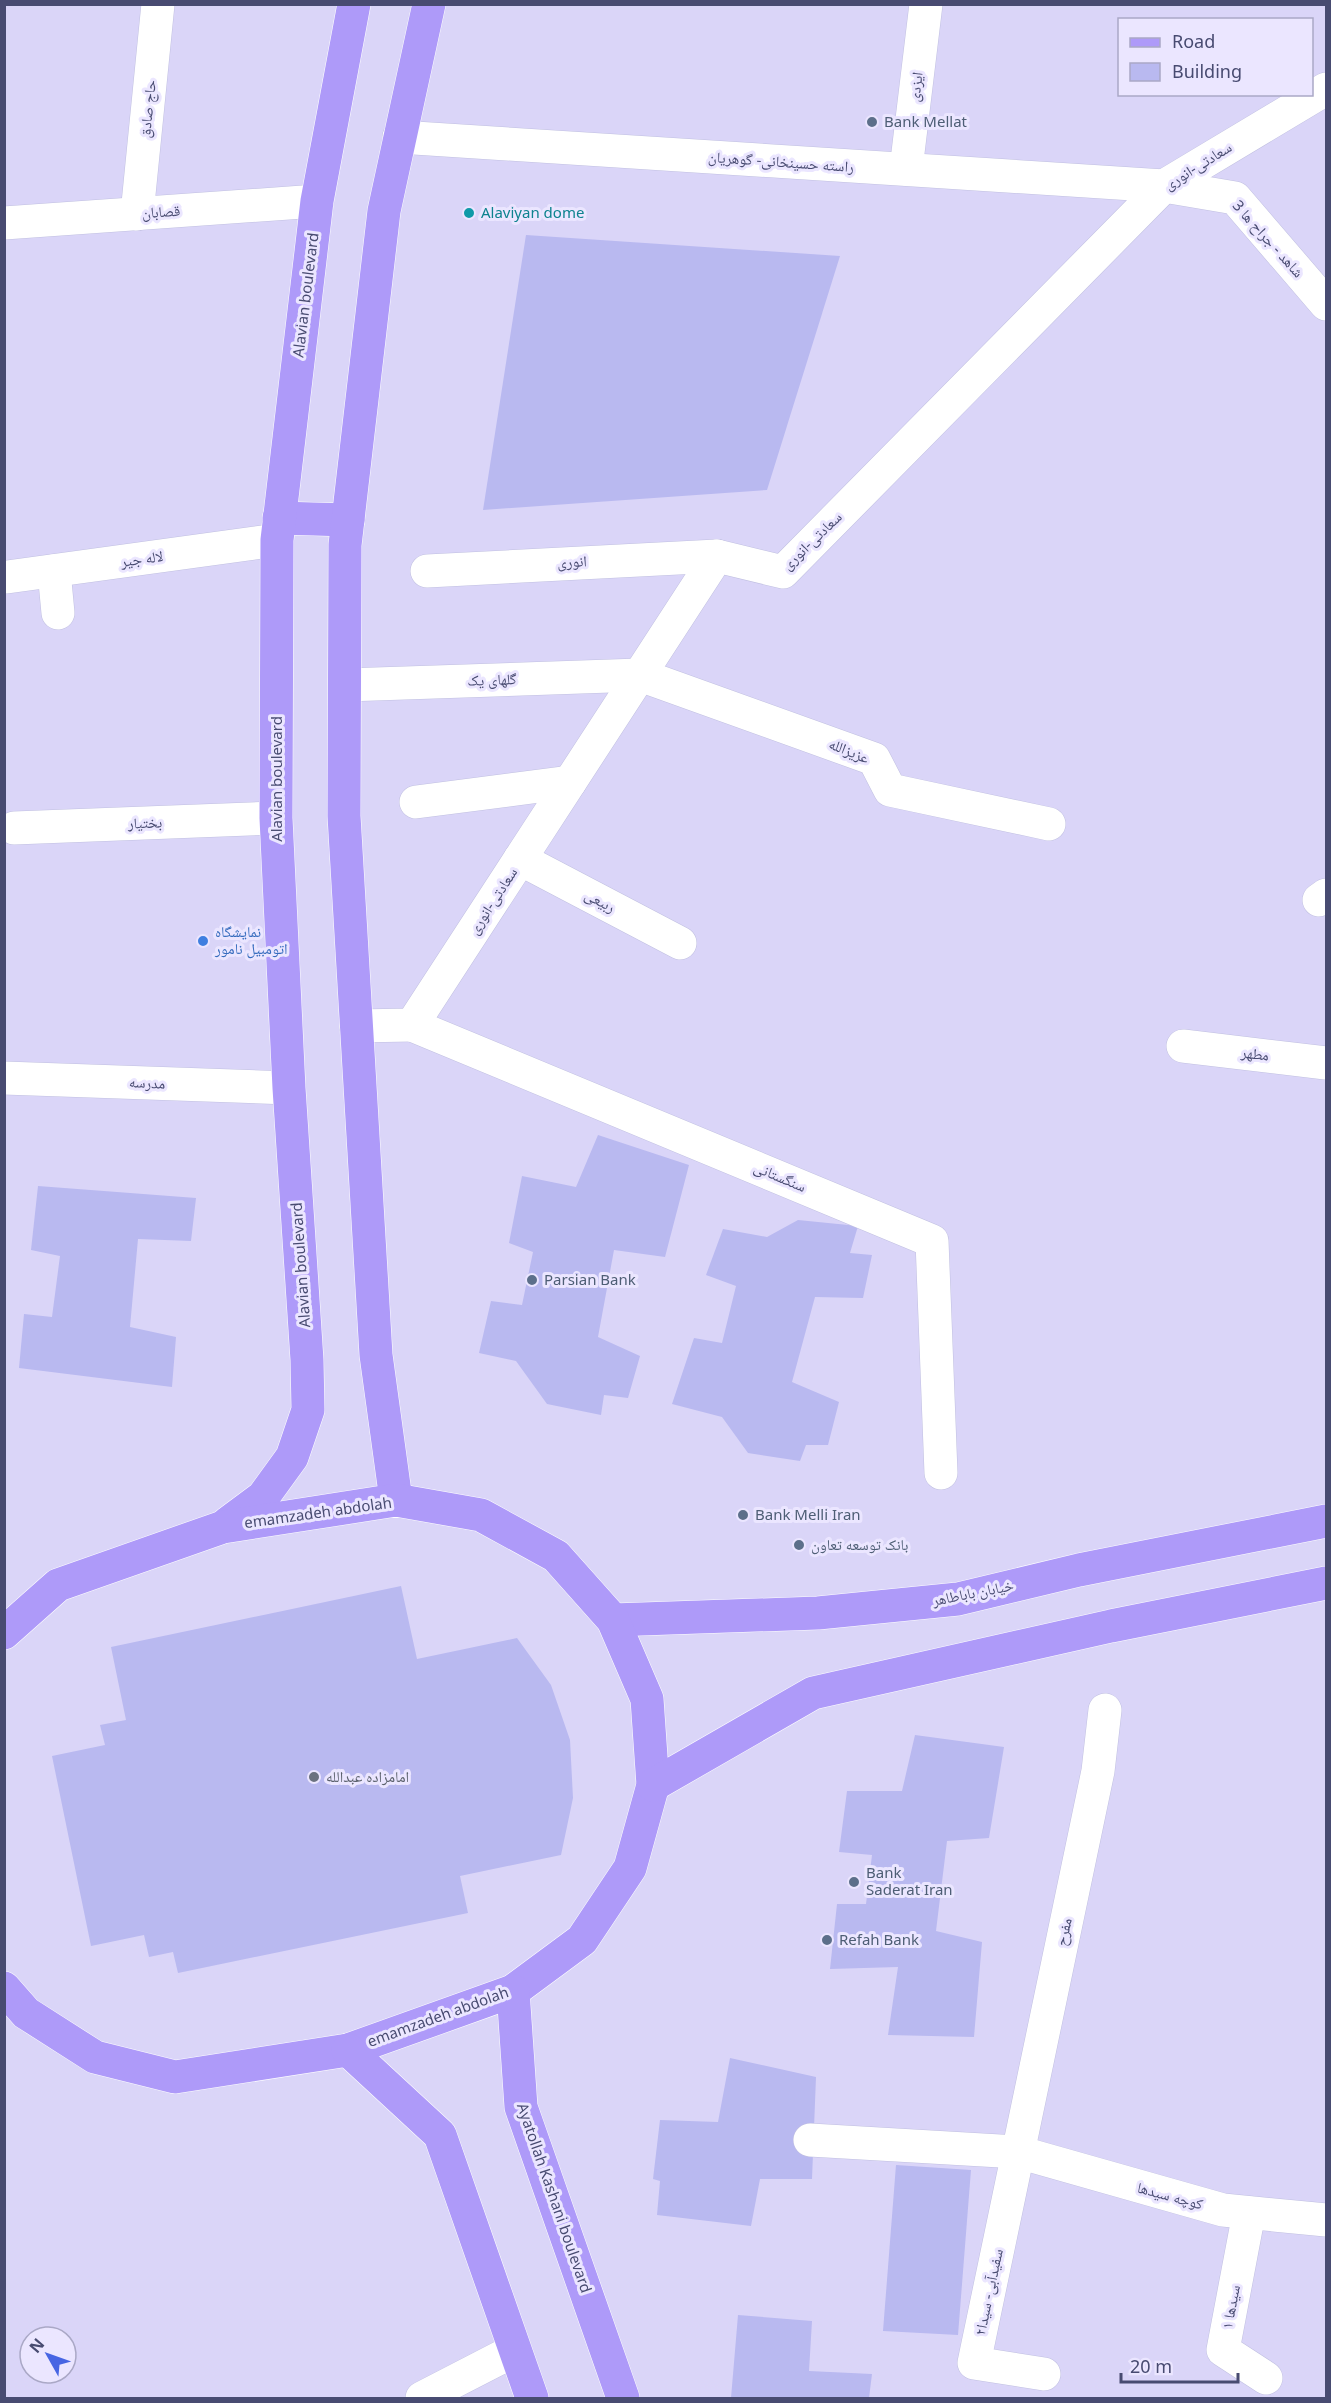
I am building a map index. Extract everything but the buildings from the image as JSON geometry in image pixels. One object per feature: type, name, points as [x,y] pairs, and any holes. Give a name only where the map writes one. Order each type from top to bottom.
[{"type":"main road","name":"Alavian boulevard","points":[[223,1527],[263,1497],[292,1457],[308,1410],[308,1360],[289,1088],[276,818],[278,529],[317,201],[354,4]]},
{"type":"main road","points":[[396,1500],[376,1355],[344,816],[345,544],[384,211],[429,4]]},
{"type":"main road","points":[[278,529],[348,520]]},
{"type":"main road","name":"emamzadeh abdolah","points":[[4,1633],[58,1586],[223,1527],[396,1500],[481,1515],[556,1556],[613,1620],[647,1699],[653,1785],[630,1868],[582,1940],[513,1991],[348,2050],[175,2077],[95,2056],[26,2013],[4,1988]]},
{"type":"main road","name":"خیابان باباطاهر","points":[[613,1620],[818,1613],[958,1599],[1079,1570],[1326,1518]]},
{"type":"main road","points":[[653,1785],[813,1694],[1111,1626],[1326,1583]]},
{"type":"main road","name":"Ayatollah Kashani boulevard","points":[[513,1991],[520,2107],[623,2398]]},
{"type":"main road","points":[[348,2050],[440,2135],[532,2398]]},
{"type":"street","name":"حاج صادق","points":[[137,214],[158,4]]},
{"type":"street","name":"ایزدی","points":[[906,169],[926,4]]},
{"type":"street","name":"سعادتی-انوری","points":[[412,1025],[717,556],[783,572],[1164,186],[1326,89]]},
{"type":"street","name":"راسته حسینخانی- گوهریان","points":[[399,137],[1164,186]]},
{"type":"street","name":"شاهد - جراح ها 3","points":[[1164,186],[1235,198],[1326,304]]},
{"type":"street","name":"قصابان","points":[[4,223],[317,201]]},
{"type":"street","name":"لاله جیر","points":[[7,577],[54,571],[278,529]]},
{"type":"street","name":"انوری","points":[[427,571],[717,556]]},
{"type":"street","points":[[54,571],[58,613]]},
{"type":"street","name":"گلهای یک","points":[[345,686],[640,675]]},
{"type":"street","name":"عزیزالله","points":[[640,675],[874,759],[890,790],[1049,824]]},
{"type":"street","points":[[416,802],[570,782]]},
{"type":"street","name":"بختیار","points":[[14,828],[276,818]]},
{"type":"street","name":"ربیعی","points":[[520,858],[680,943]]},
{"type":"street","points":[[356,1026],[412,1025]]},
{"type":"street","name":"سنگستانی","points":[[412,1025],[932,1241],[941,1473]]},
{"type":"street","name":"مطهر","points":[[1183,1046],[1326,1063]]},
{"type":"street","name":"مدرسه","points":[[4,1078],[289,1088]]},
{"type":"street","name":"مفرح","points":[[1018,2152],[1098,1771],[1105,1710]]},
{"type":"street","name":"کوچه سیدها","points":[[810,2140],[1018,2152],[1223,2210],[1326,2220]]},
{"type":"street","name":"سفیدآبی- سیدا۲","points":[[1018,2152],[974,2363],[1044,2374]]},
{"type":"street","name":"سیدها ۱","points":[[1249,2213],[1223,2350],[1266,2378]]},
{"type":"street","points":[[422,2398],[515,2350]]},
{"type":"shaded area","points":[[5,5],[1326,5],[1326,2398],[5,2398]]},
{"type":"place","name":"Bank Mellat","points":[[872,122]]},
{"type":"place","name":"Alaviyan dome","points":[[469,213]]},
{"type":"place","name":"نمایشگاه اتومبیل نامور","points":[[203,941]]},
{"type":"place","name":"Parsian Bank","points":[[532,1280]]},
{"type":"place","name":"Bank Melli Iran","points":[[743,1515]]},
{"type":"place","name":"بانک توسعه تعاون","points":[[799,1545]]},
{"type":"place","name":"امامزاده عبدالله","points":[[314,1777]]},
{"type":"place","name":"Bank Saderat Iran","points":[[854,1882]]},
{"type":"place","name":"Refah Bank","points":[[827,1940]]}]
